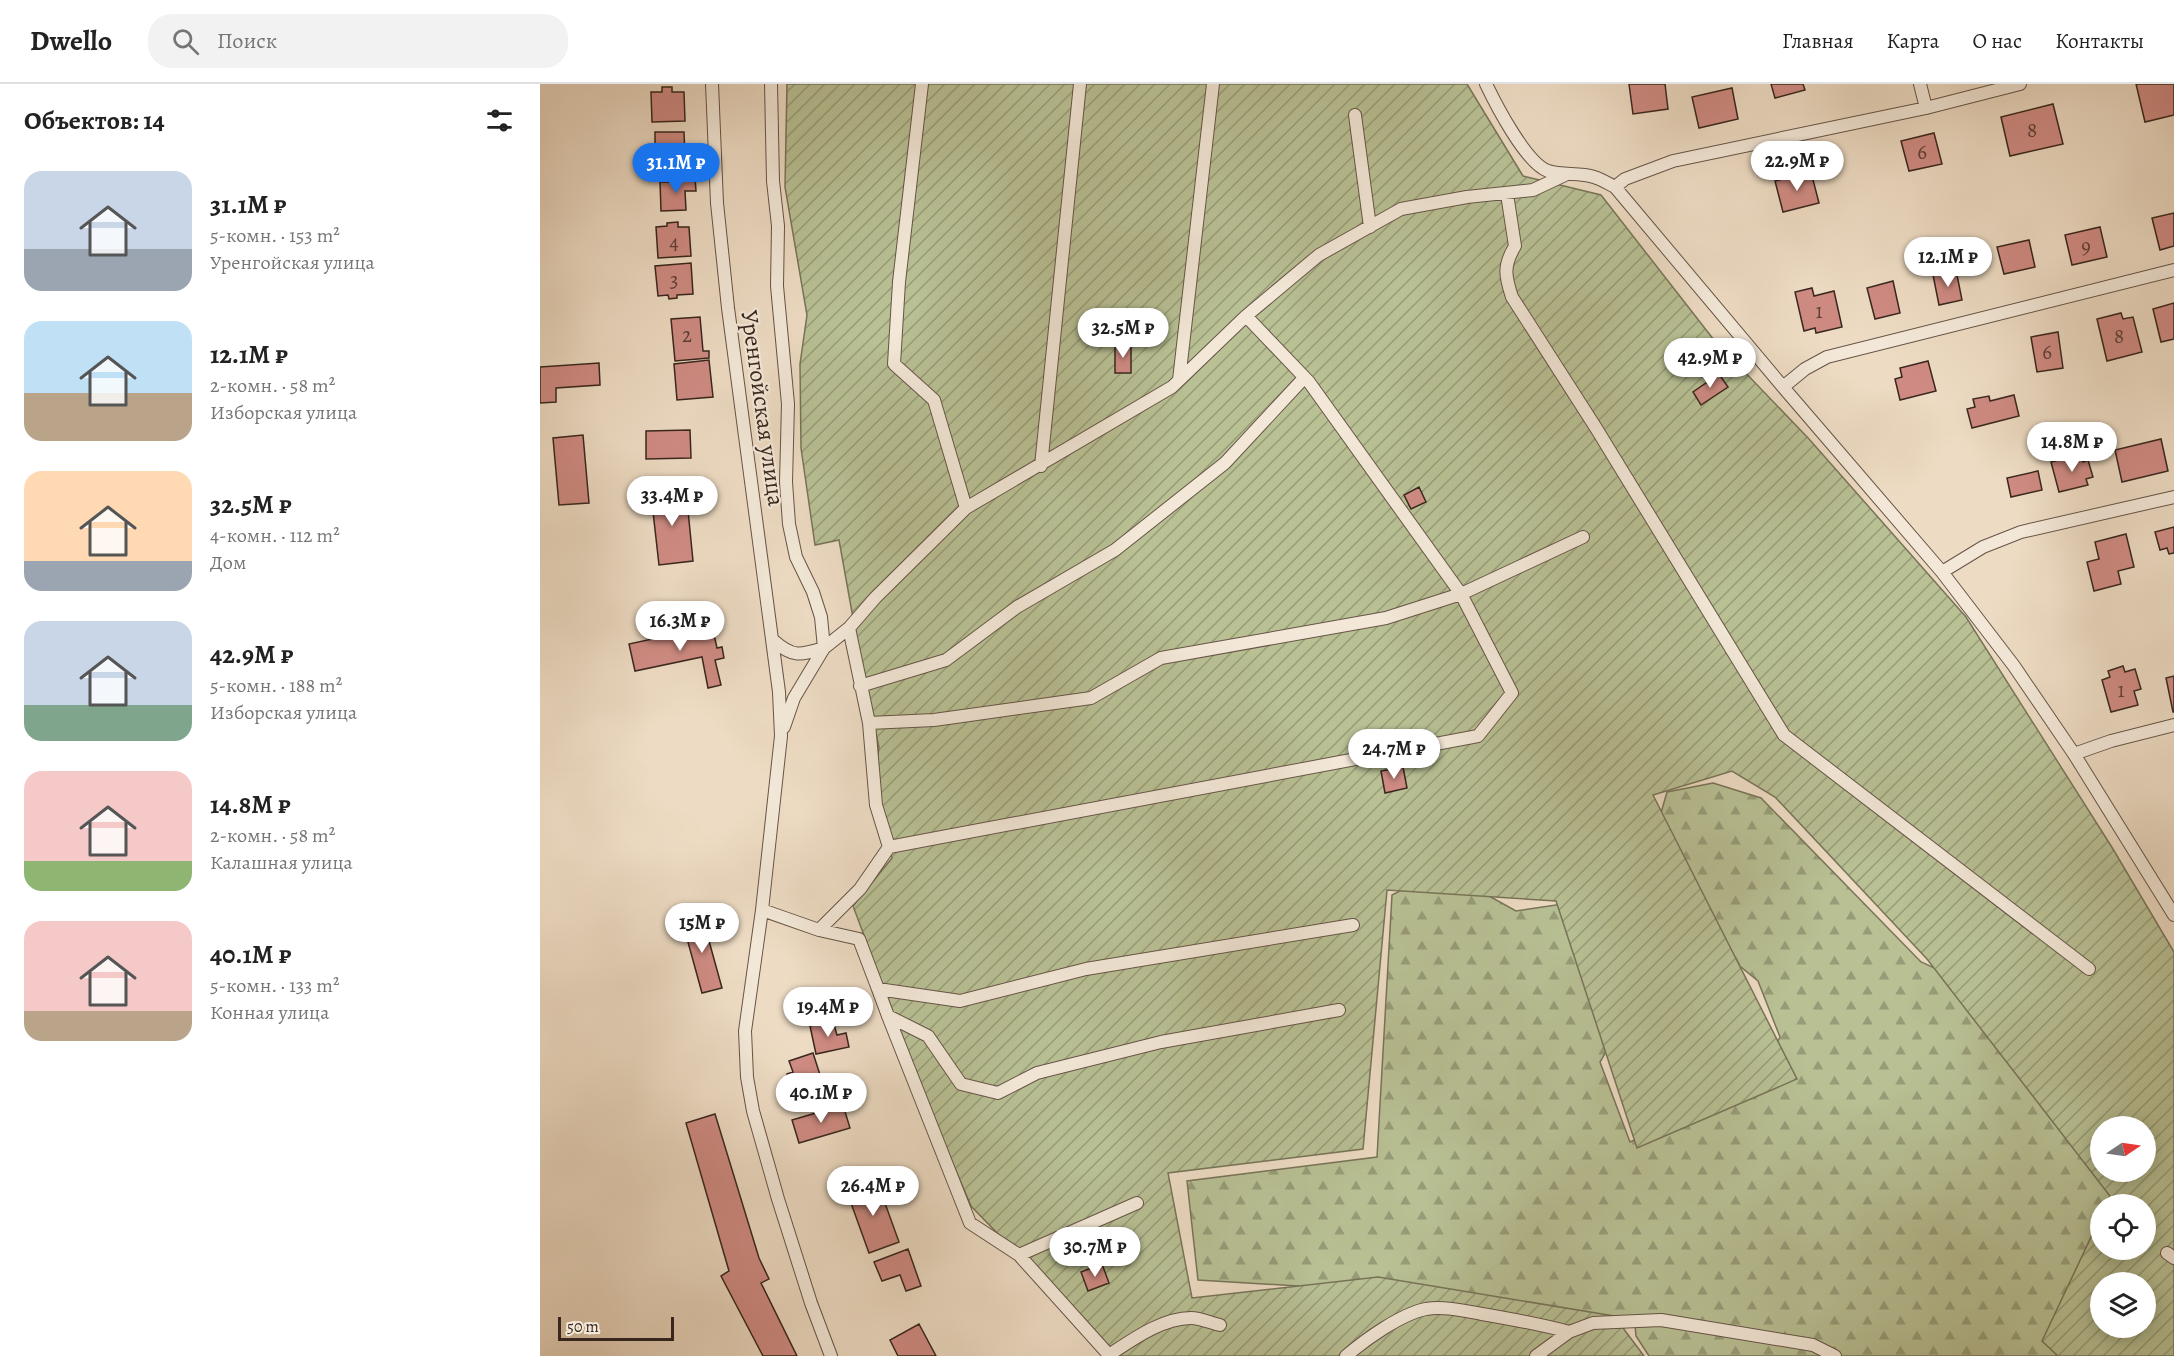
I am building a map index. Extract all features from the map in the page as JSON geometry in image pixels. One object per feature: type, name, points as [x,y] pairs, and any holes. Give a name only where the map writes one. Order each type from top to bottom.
[{"type":"street","name":"Уренгойская улица","points":[[712,84],[717,203],[728,308],[774,641],[781,736]]},
{"type":"street","points":[[771,84],[777,286],[788,404],[786,482],[789,524],[796,557],[813,592],[821,617],[824,648]]},
{"type":"street","points":[[922,84],[899,282],[894,364],[934,400],[966,508]]},
{"type":"street","points":[[1041,466],[1080,84]]},
{"type":"street","points":[[1179,380],[1213,84]]},
{"type":"street","points":[[1486,84],[1501,116],[1523,148],[1545,170],[1565,175],[1594,176],[1615,187],[1942,572],[2014,666],[2074,754],[2174,915]]},
{"type":"street","points":[[1920,84],[1926,108]]},
{"type":"street","points":[[1615,187],[1625,179],[1673,161],[1926,108],[2020,84]]},
{"type":"street","points":[[1355,115],[1370,227]]},
{"type":"street","points":[[831,1356],[811,1303],[753,1111],[747,1077],[745,1031],[762,910],[781,736],[794,698],[824,648],[849,628],[875,598],[966,508],[1172,387],[1246,316],[1319,255],[1401,209],[1467,197],[1533,190],[1565,175]]},
{"type":"street","points":[[1507,194],[1515,246],[1506,260],[1506,279],[1512,297],[1596,428],[1784,735],[2089,969]]},
{"type":"street","points":[[1783,387],[1805,369],[1827,357],[2174,270]]},
{"type":"street","points":[[819,930],[860,889],[889,847],[1478,736],[1512,693],[1461,594],[1304,378],[1246,316]]},
{"type":"street","points":[[860,686],[946,660],[1017,607],[1115,550],[1226,463],[1304,378]]},
{"type":"street","points":[[1942,572],[1983,547],[2021,532],[2174,497]]},
{"type":"street","points":[[869,723],[934,720],[1092,698],[1161,658],[1386,618],[1461,594],[1582,537]]},
{"type":"street","points":[[849,628],[869,723],[876,805],[889,847]]},
{"type":"street","points":[[774,641],[786,652],[805,654],[824,648]]},
{"type":"street","points":[[2074,754],[2111,741],[2174,725]]},
{"type":"street","points":[[762,910],[819,930],[859,939],[970,1223],[1019,1255],[1109,1355],[1137,1336],[1161,1325],[1192,1318],[1220,1325]]},
{"type":"street","points":[[878,989],[960,1001],[1086,969],[1353,924]]},
{"type":"street","points":[[888,1016],[928,1036],[961,1084],[998,1093],[1037,1073],[1161,1042],[1339,1010]]},
{"type":"street","points":[[1019,1255],[1137,1203]]},
{"type":"street","points":[[1346,1356],[1374,1335],[1399,1321],[1424,1310],[1440,1308],[1535,1323],[1569,1332]]},
{"type":"street","points":[[1536,1356],[1569,1332],[1593,1323],[1661,1320],[1813,1345],[1835,1356]]},
{"type":"green space","points":[[787,84],[1467,84],[1523,176],[1601,195],[1714,340],[1809,439],[1966,617],[2113,849],[2174,952],[2174,1356],[2058,1356],[2042,1341],[2090,1239],[2090,1260],[2156,1260],[2156,1194],[2108,1194],[2099,1182],[2156,1182],[2156,1116],[2090,1116],[2090,1170],[1927,959],[1775,797],[1732,771],[1653,795],[1797,1079],[1637,1148],[1556,901],[1387,890],[1363,1149],[1168,1173],[1192,1298],[1378,1277],[1614,1316],[1644,1356],[1116,1356],[971,1206],[923,1093],[853,906],[892,858],[873,800],[879,747],[864,679],[839,540],[815,545],[801,448],[800,364],[807,315],[785,187]]},
{"type":"green space","points":[[1713,783],[1761,798],[1921,962],[1996,996],[2090,1155],[2090,1182],[2107,1182],[2115,1194],[2090,1194],[2090,1260],[2098,1260],[2096,1272],[2090,1272],[2090,1309],[2082,1356],[1649,1356],[1636,1336],[1634,1316],[1551,1321],[1363,1290],[1198,1280],[1187,1181],[1377,1157],[1392,895],[1421,880],[1480,891],[1516,911],[1596,899],[1628,1014],[1600,1062],[1630,1142],[1753,1088],[1780,1037],[1758,981],[1714,945],[1659,820],[1667,792]]},
{"type":"building","points":[[1629,84],[1665,84],[1668,109],[1633,114]]},
{"type":"building","points":[[1771,84],[1803,84],[1805,90],[1775,98]]},
{"type":"building","points":[[2136,84],[2174,84],[2174,115],[2145,122]]},
{"type":"building","points":[[662,87],[672,87],[672,92],[684,92],[685,121],[652,122],[651,92],[662,92]]},
{"type":"building","points":[[1732,88],[1738,119],[1699,128],[1692,97]]},
{"type":"building","points":[[2053,104],[2063,144],[2010,156],[2001,117]]},
{"type":"building","points":[[655,132],[684,132],[685,157],[671,158],[671,162],[660,162],[660,157],[655,157]]},
{"type":"building","points":[[1934,133],[1942,164],[1909,171],[1901,141]]},
{"type":"building","points":[[1811,172],[1819,203],[1783,212],[1775,181]]},
{"type":"building","points":[[695,177],[696,191],[685,191],[686,210],[661,211],[660,182],[678,182],[677,178]]},
{"type":"building","points":[[2174,213],[2174,246],[2160,250],[2152,218]]},
{"type":"building","points":[[678,222],[678,227],[689,227],[691,256],[658,258],[656,227]]},
{"type":"building","points":[[2100,227],[2107,257],[2072,265],[2065,235]]},
{"type":"building","points":[[2029,240],[2035,267],[2004,274],[1997,247]]},
{"type":"building","points":[[691,263],[693,294],[677,295],[677,298],[669,299],[668,295],[658,296],[655,266]]},
{"type":"building","points":[[1956,270],[1962,300],[1939,305],[1933,275]]},
{"type":"building","points":[[1893,281],[1900,313],[1875,319],[1867,288]]},
{"type":"building","points":[[1812,288],[1814,296],[1834,291],[1842,327],[1816,333],[1815,328],[1804,331],[1795,292]]},
{"type":"building","points":[[2174,303],[2174,339],[2161,342],[2153,309]]},
{"type":"building","points":[[2121,313],[2123,319],[2133,317],[2142,352],[2107,361],[2097,319]]},
{"type":"building","points":[[700,317],[703,351],[709,351],[709,358],[675,361],[671,319]]},
{"type":"building","points":[[2058,332],[2063,368],[2037,372],[2031,337]]},
{"type":"building","points":[[1115,345],[1131,345],[1131,373],[1115,373]]},
{"type":"building","points":[[709,360],[713,397],[677,400],[674,364]]},
{"type":"building","points":[[1928,361],[1936,391],[1900,400],[1895,379],[1902,377],[1900,368]]},
{"type":"building","points":[[599,363],[600,385],[556,388],[556,402],[540,403],[540,367]]},
{"type":"building","points":[[1719,374],[1728,387],[1701,405],[1693,392]]},
{"type":"building","points":[[2014,395],[2019,416],[1972,428],[1967,409],[1975,407],[1973,399],[1989,396],[1990,401]]},
{"type":"building","points":[[690,430],[691,458],[646,459],[646,431]]},
{"type":"building","points":[[583,435],[589,503],[559,505],[553,438]]},
{"type":"building","points":[[2161,439],[2168,471],[2122,482],[2115,450]]},
{"type":"building","points":[[2081,454],[2083,462],[2088,460],[2093,477],[2086,479],[2088,485],[2059,492],[2051,462]]},
{"type":"building","points":[[2038,471],[2042,490],[2011,497],[2007,478]]},
{"type":"building","points":[[1419,487],[1426,502],[1411,509],[1404,495]]},
{"type":"building","points":[[686,490],[693,561],[659,565],[651,494]]},
{"type":"building","points":[[2174,527],[2174,553],[2169,554],[2167,548],[2160,550],[2155,532]]},
{"type":"building","points":[[2126,534],[2134,567],[2118,571],[2121,584],[2094,591],[2087,562],[2099,559],[2095,542]]},
{"type":"building","points":[[712,626],[717,648],[722,647],[724,658],[715,660],[721,685],[708,688],[702,657],[635,671],[629,644]]},
{"type":"building","points":[[2123,666],[2125,672],[2135,669],[2141,689],[2134,691],[2138,705],[2111,712],[2102,680],[2110,677],[2108,671]]},
{"type":"building","points":[[2174,676],[2174,712],[2173,712],[2166,678]]},
{"type":"building","points":[[1403,767],[1407,788],[1385,793],[1381,771]]},
{"type":"building","points":[[701,912],[722,988],[702,993],[683,924],[694,921],[692,914]]},
{"type":"building","points":[[833,1021],[837,1035],[846,1033],[849,1047],[816,1054],[810,1026]]},
{"type":"building","points":[[813,1053],[822,1081],[792,1091],[787,1074],[793,1072],[789,1061]]},
{"type":"building","points":[[843,1105],[850,1128],[799,1143],[792,1120]]},
{"type":"building","points":[[715,1114],[759,1258],[769,1279],[761,1283],[797,1356],[763,1356],[721,1276],[729,1271],[686,1123]]},
{"type":"building","points":[[877,1181],[899,1242],[869,1253],[847,1192]]},
{"type":"building","points":[[908,1249],[921,1286],[906,1291],[900,1275],[882,1281],[874,1262]]},
{"type":"building","points":[[1102,1264],[1109,1283],[1088,1291],[1081,1272]]},
{"type":"building","points":[[919,1324],[936,1356],[898,1356],[890,1340]]}]
